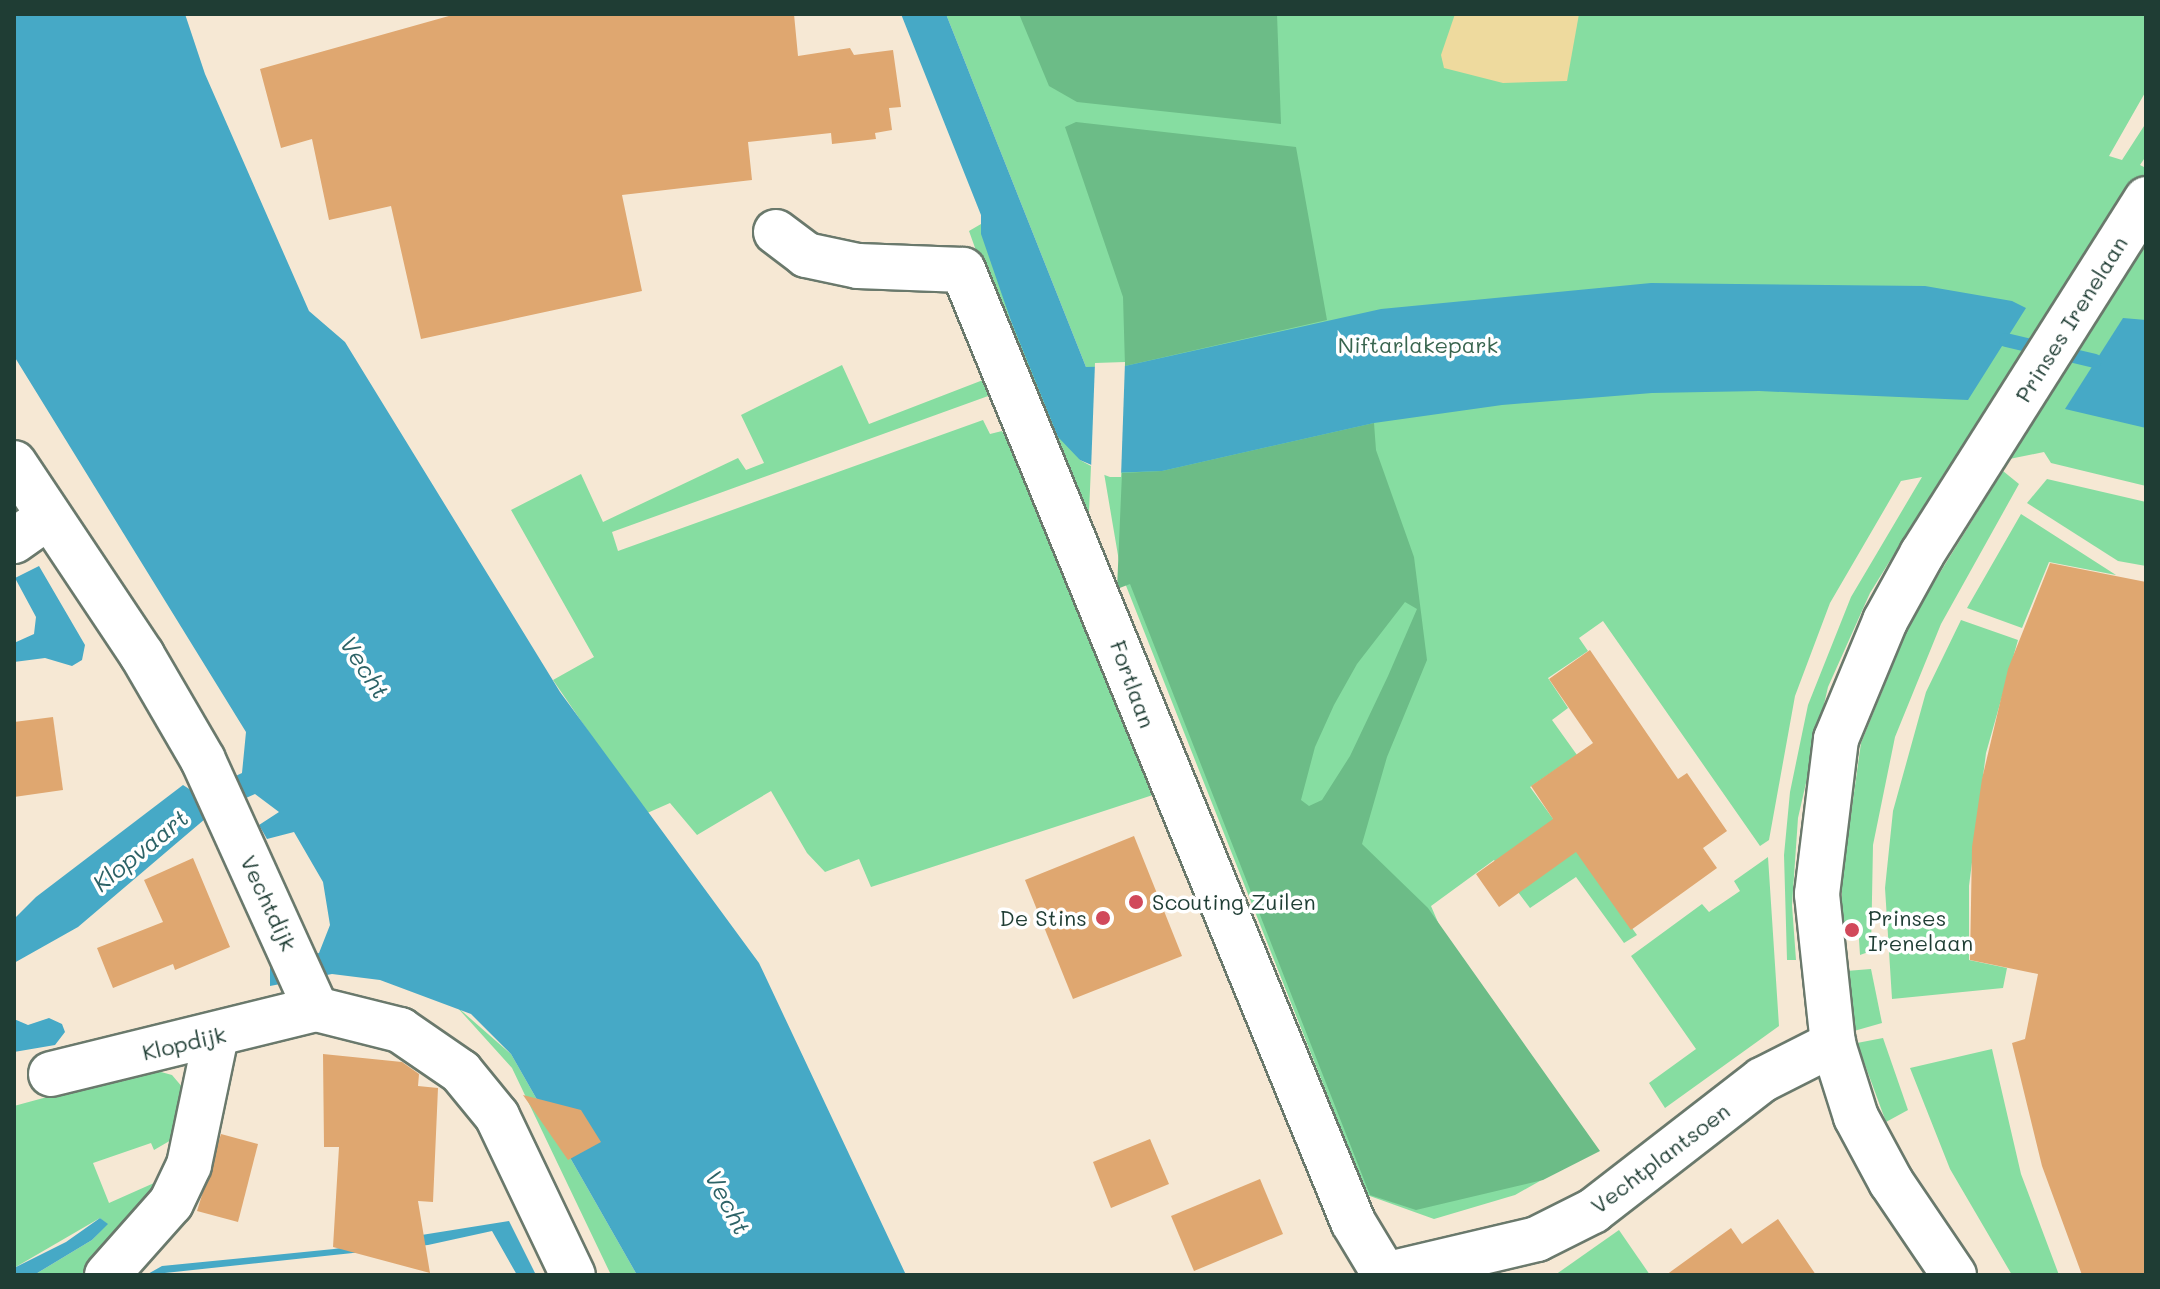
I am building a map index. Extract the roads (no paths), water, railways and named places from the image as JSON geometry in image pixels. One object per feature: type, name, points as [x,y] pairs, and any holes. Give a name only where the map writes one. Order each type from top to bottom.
[{"type":"street","name":"Prinses Irenelaan","points":[[1954,1275],[1891,1182],[1856,1117],[1833,1044],[1817,894],[1836,739],[1885,621],[2146,199]]},
{"type":"street","name":"Fortlaan","points":[[776,232],[806,255],[858,266],[963,270],[1353,1222],[1385,1275]]},
{"type":"street","name":"Vechtdijk","points":[[14,463],[31,529],[142,655],[203,760],[316,1009]]},
{"type":"street","name":"Klopdijk","points":[[51,1074],[216,1036],[316,1009]]},
{"type":"street","points":[[316,1009],[400,1030],[461,1072],[497,1116],[573,1275]]},
{"type":"street","points":[[107,1275],[171,1203],[189,1165],[216,1036]]},
{"type":"street","name":"Vechtplantsoen","points":[[1385,1275],[1537,1239],[1593,1211],[1762,1080],[1833,1044]]},
{"type":"water","points":[[14,14],[185,14],[205,74],[309,311],[345,342],[560,692],[759,963],[906,1275],[637,1275],[511,1054],[471,1014],[380,980],[332,974],[270,986],[270,964],[319,953],[330,925],[323,882],[294,832],[267,839],[259,825],[279,812],[255,794],[212,813],[78,927],[14,963],[14,919],[36,897],[183,785],[197,794],[242,773],[246,732],[14,356]]},
{"type":"water","points":[[901,14],[946,14],[1086,367],[1125,366],[1381,309],[1651,283],[1925,286],[2012,301],[2026,308],[1968,400],[1759,391],[1652,393],[1502,405],[1374,423],[1162,471],[1110,473],[1080,460],[1058,437],[1011,321],[981,234],[981,215]]},
{"type":"water","points":[[2123,318],[2146,320],[2146,428],[2065,409]]},
{"type":"water","points":[[39,566],[85,645],[82,660],[72,666],[45,658],[14,662],[14,643],[34,634],[36,617],[15,578]]},
{"type":"water","points":[[49,1018],[62,1024],[65,1032],[55,1045],[14,1052],[14,1019],[28,1025]]},
{"type":"water","points":[[100,1218],[108,1224],[92,1240],[34,1275],[14,1275],[14,1268],[66,1242]]},
{"type":"water","points":[[509,1221],[536,1275],[517,1275],[492,1231],[428,1245],[146,1275],[162,1266],[334,1249]]},
{"type":"waterway","points":[[2006,340],[2095,361]]},
{"type":"place","name":"Scouting Zuilen","points":[[1136,902]]},
{"type":"place","name":"De Stins","points":[[1103,918]]},
{"type":"place","name":"Prinses Irenelaan","points":[[1852,930]]},
{"type":"park label","name":"Niftarlakepark","points":[[1418,345]]},
{"type":"water label","name":"Vecht","points":[[365,667]]},
{"type":"water label","name":"Klopvaart","points":[[140,850]]},
{"type":"water label","name":"Vecht","points":[[728,1202]]}]
